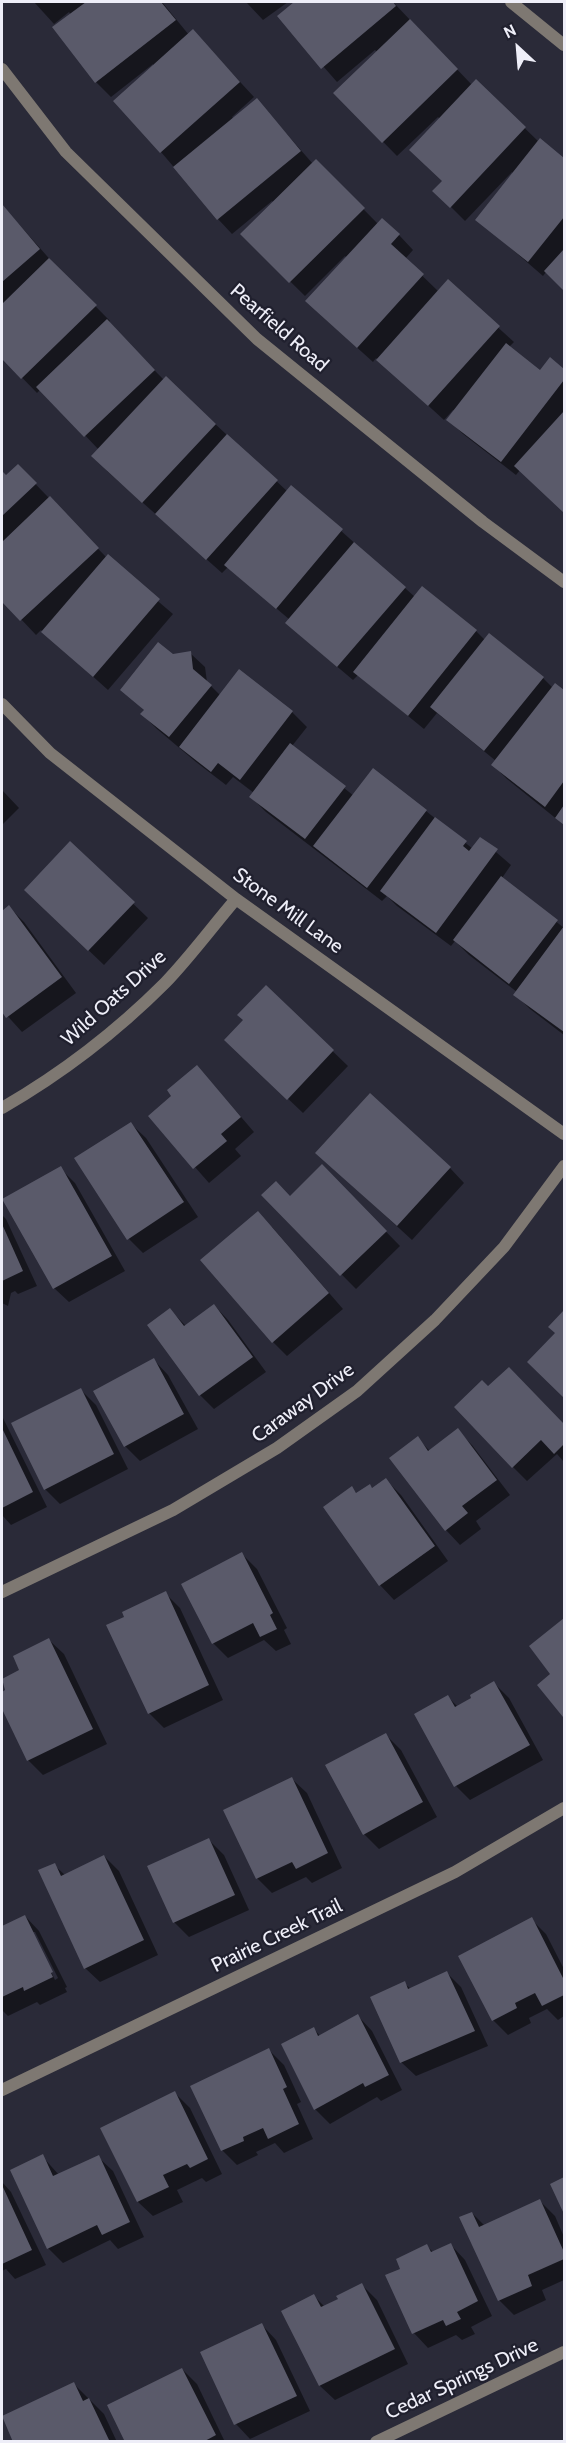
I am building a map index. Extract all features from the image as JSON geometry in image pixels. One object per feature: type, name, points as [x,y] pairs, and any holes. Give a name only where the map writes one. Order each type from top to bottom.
[{"type":"street","points":[[511,2],[564,45]]},
{"type":"street","name":"Pearfield Road","points":[[2,69],[66,152],[257,339],[483,522],[564,582]]},
{"type":"street","name":"Stone Mill Lane","points":[[2,704],[50,753],[236,899],[564,1134]]},
{"type":"street","name":"Wild Oats Drive","points":[[2,1108],[38,1087],[93,1047],[165,982],[236,899]]},
{"type":"street","name":"Caraway Drive","points":[[2,1592],[173,1510],[277,1448],[357,1391],[435,1320],[504,1247],[564,1166]]},
{"type":"street","name":"Prairie Creek Trail","points":[[2,2090],[455,1872],[564,1808]]},
{"type":"street","name":"Cedar Springs Drive","points":[[376,2442],[564,2352]]},
{"type":"building","points":[[86,2],[161,2],[176,20],[95,83],[52,27]]},
{"type":"building","points":[[294,2],[393,2],[396,6],[321,69],[277,16]]},
{"type":"building","points":[[410,19],[458,69],[382,143],[333,93]]},
{"type":"building","points":[[193,29],[240,82],[160,153],[113,101]]},
{"type":"building","points":[[476,79],[526,127],[450,208],[432,191],[442,181],[409,150]]},
{"type":"building","points":[[257,98],[301,151],[217,220],[173,167]]},
{"type":"building","points":[[540,138],[564,158],[564,217],[528,262],[475,220]]},
{"type":"building","points":[[316,159],[365,208],[289,283],[240,234]]},
{"type":"building","points":[[2,204],[40,249],[2,282]]},
{"type":"building","points":[[382,218],[400,234],[391,244],[424,274],[357,348],[305,301]]},
{"type":"building","points":[[564,249],[564,291],[544,271]]},
{"type":"building","points":[[49,258],[97,305],[21,379],[2,359],[2,304]]},
{"type":"building","points":[[448,279],[500,326],[428,406],[376,360]]},
{"type":"building","points":[[107,319],[155,370],[84,437],[36,387]]},
{"type":"building","points":[[506,343],[540,370],[550,357],[564,369],[564,380],[501,462],[446,420]]},
{"type":"building","points":[[166,376],[216,424],[142,503],[91,456]]},
{"type":"building","points":[[564,411],[564,513],[514,466]]},
{"type":"building","points":[[227,434],[278,480],[206,560],[155,514]]},
{"type":"building","points":[[18,464],[37,483],[2,516],[2,471],[6,475]]},
{"type":"building","points":[[291,485],[343,529],[276,609],[224,565]]},
{"type":"building","points":[[50,496],[99,548],[20,621],[2,602],[2,542]]},
{"type":"building","points":[[354,542],[406,587],[337,667],[285,623]]},
{"type":"building","points":[[108,554],[160,599],[93,677],[41,632]]},
{"type":"building","points":[[422,586],[477,630],[408,716],[353,672]]},
{"type":"building","points":[[489,633],[544,677],[484,751],[430,707]]},
{"type":"building","points":[[158,642],[173,654],[191,651],[193,669],[212,685],[169,737],[140,714],[144,710],[120,690]]},
{"type":"building","points":[[239,669],[293,711],[240,780],[218,763],[211,772],[179,747]]},
{"type":"building","points":[[555,683],[564,690],[564,781],[545,807],[491,765]]},
{"type":"building","points":[[290,743],[346,786],[305,839],[249,797]]},
{"type":"building","points":[[373,768],[427,810],[367,888],[313,846]]},
{"type":"building","points":[[564,805],[564,825],[555,818]]},
{"type":"building","points":[[435,817],[467,841],[463,846],[469,851],[480,837],[498,849],[436,933],[380,891]]},
{"type":"building","points":[[70,841],[135,902],[88,951],[24,890]]},
{"type":"building","points":[[501,876],[558,920],[509,984],[453,940]]},
{"type":"building","points":[[9,905],[62,977],[6,1018],[2,1012],[2,911]]},
{"type":"building","points":[[564,926],[564,1032],[513,995]]},
{"type":"building","points":[[266,985],[334,1050],[287,1100],[224,1040],[243,1020],[237,1015]]},
{"type":"building","points":[[197,1065],[241,1117],[221,1134],[227,1141],[193,1169],[148,1116],[171,1096],[167,1090]]},
{"type":"building","points":[[370,1093],[451,1167],[397,1226],[315,1153]]},
{"type":"building","points":[[131,1122],[184,1202],[127,1240],[74,1158]]},
{"type":"building","points":[[322,1164],[387,1231],[340,1276],[261,1195],[276,1181],[290,1196]]},
{"type":"building","points":[[61,1166],[112,1256],[53,1289],[2,1199]]},
{"type":"building","points":[[258,1211],[329,1293],[272,1343],[200,1260]]},
{"type":"building","points":[[2,1224],[23,1271],[2,1281]]},
{"type":"building","points":[[214,1304],[253,1357],[199,1396],[147,1325],[170,1308],[184,1326]]},
{"type":"building","points":[[564,1310],[564,1398],[527,1362],[555,1333],[548,1327]]},
{"type":"building","points":[[154,1358],[184,1414],[124,1447],[93,1391]]},
{"type":"building","points":[[509,1367],[564,1424],[564,1444],[554,1454],[541,1440],[512,1468],[454,1407],[482,1380],[488,1386]]},
{"type":"building","points":[[81,1388],[114,1454],[44,1490],[11,1423]]},
{"type":"building","points":[[2,1428],[33,1492],[2,1508]]},
{"type":"building","points":[[458,1428],[497,1480],[462,1506],[468,1513],[445,1531],[389,1458],[418,1436],[428,1451]]},
{"type":"building","points":[[386,1478],[435,1546],[379,1586],[323,1507],[352,1486],[356,1493],[370,1484],[372,1488]]},
{"type":"building","points":[[242,1552],[273,1613],[270,1615],[277,1629],[260,1637],[253,1623],[212,1644],[181,1584]]},
{"type":"building","points":[[166,1591],[209,1685],[148,1714],[106,1625],[124,1617],[122,1612]]},
{"type":"building","points":[[564,1618],[563,1717],[537,1685],[550,1674],[529,1646]]},
{"type":"building","points":[[49,1638],[93,1729],[27,1761],[2,1709],[2,1692],[5,1690],[2,1679],[19,1670],[13,1656]]},
{"type":"building","points":[[494,1681],[530,1745],[454,1787],[414,1714],[448,1695],[455,1707]]},
{"type":"building","points":[[386,1733],[423,1802],[363,1835],[325,1765]]},
{"type":"building","points":[[292,1777],[328,1853],[296,1869],[292,1862],[256,1879],[223,1810]]},
{"type":"building","points":[[209,1838],[235,1895],[173,1923],[147,1866]]},
{"type":"building","points":[[104,1855],[144,1940],[84,1969],[38,1870],[55,1863],[61,1876]]},
{"type":"building","points":[[25,1915],[53,1972],[51,1973],[53,1977],[24,1991],[23,1987],[2,1997],[2,1926]]},
{"type":"building","points":[[532,1917],[564,1980],[564,1995],[542,2006],[535,1993],[515,2003],[517,2008],[492,2021],[458,1956]]},
{"type":"building","points":[[447,1971],[475,2031],[400,2063],[370,1997],[405,1981],[408,1989]]},
{"type":"building","points":[[358,2014],[389,2075],[365,2087],[363,2083],[314,2110],[281,2044],[314,2027],[318,2036]]},
{"type":"building","points":[[269,2048],[287,2087],[283,2089],[299,2124],[268,2139],[263,2128],[243,2137],[244,2141],[221,2151],[190,2086]]},
{"type":"building","points":[[175,2091],[208,2159],[190,2168],[187,2164],[163,2175],[169,2187],[137,2202],[100,2128]]},
{"type":"building","points":[[43,2154],[53,2176],[99,2155],[130,2222],[102,2235],[97,2225],[47,2249],[10,2170]]},
{"type":"building","points":[[564,2177],[564,2214],[550,2184]]},
{"type":"building","points":[[2,2185],[32,2250],[2,2264]]},
{"type":"building","points":[[540,2199],[564,2252],[564,2259],[528,2275],[532,2286],[498,2301],[459,2217],[472,2212],[479,2227]]},
{"type":"building","points":[[451,2243],[478,2301],[457,2312],[461,2319],[446,2326],[443,2320],[412,2334],[385,2275],[400,2269],[396,2259],[427,2244],[431,2252]]},
{"type":"building","points":[[362,2283],[395,2349],[319,2386],[281,2311],[314,2294],[321,2307],[338,2299],[336,2296]]},
{"type":"building","points":[[262,2323],[297,2396],[234,2425],[200,2352]]},
{"type":"building","points":[[182,2368],[216,2435],[203,2442],[125,2442],[107,2405]]},
{"type":"building","points":[[74,2382],[83,2401],[89,2398],[110,2442],[13,2442],[2,2416]]}]
